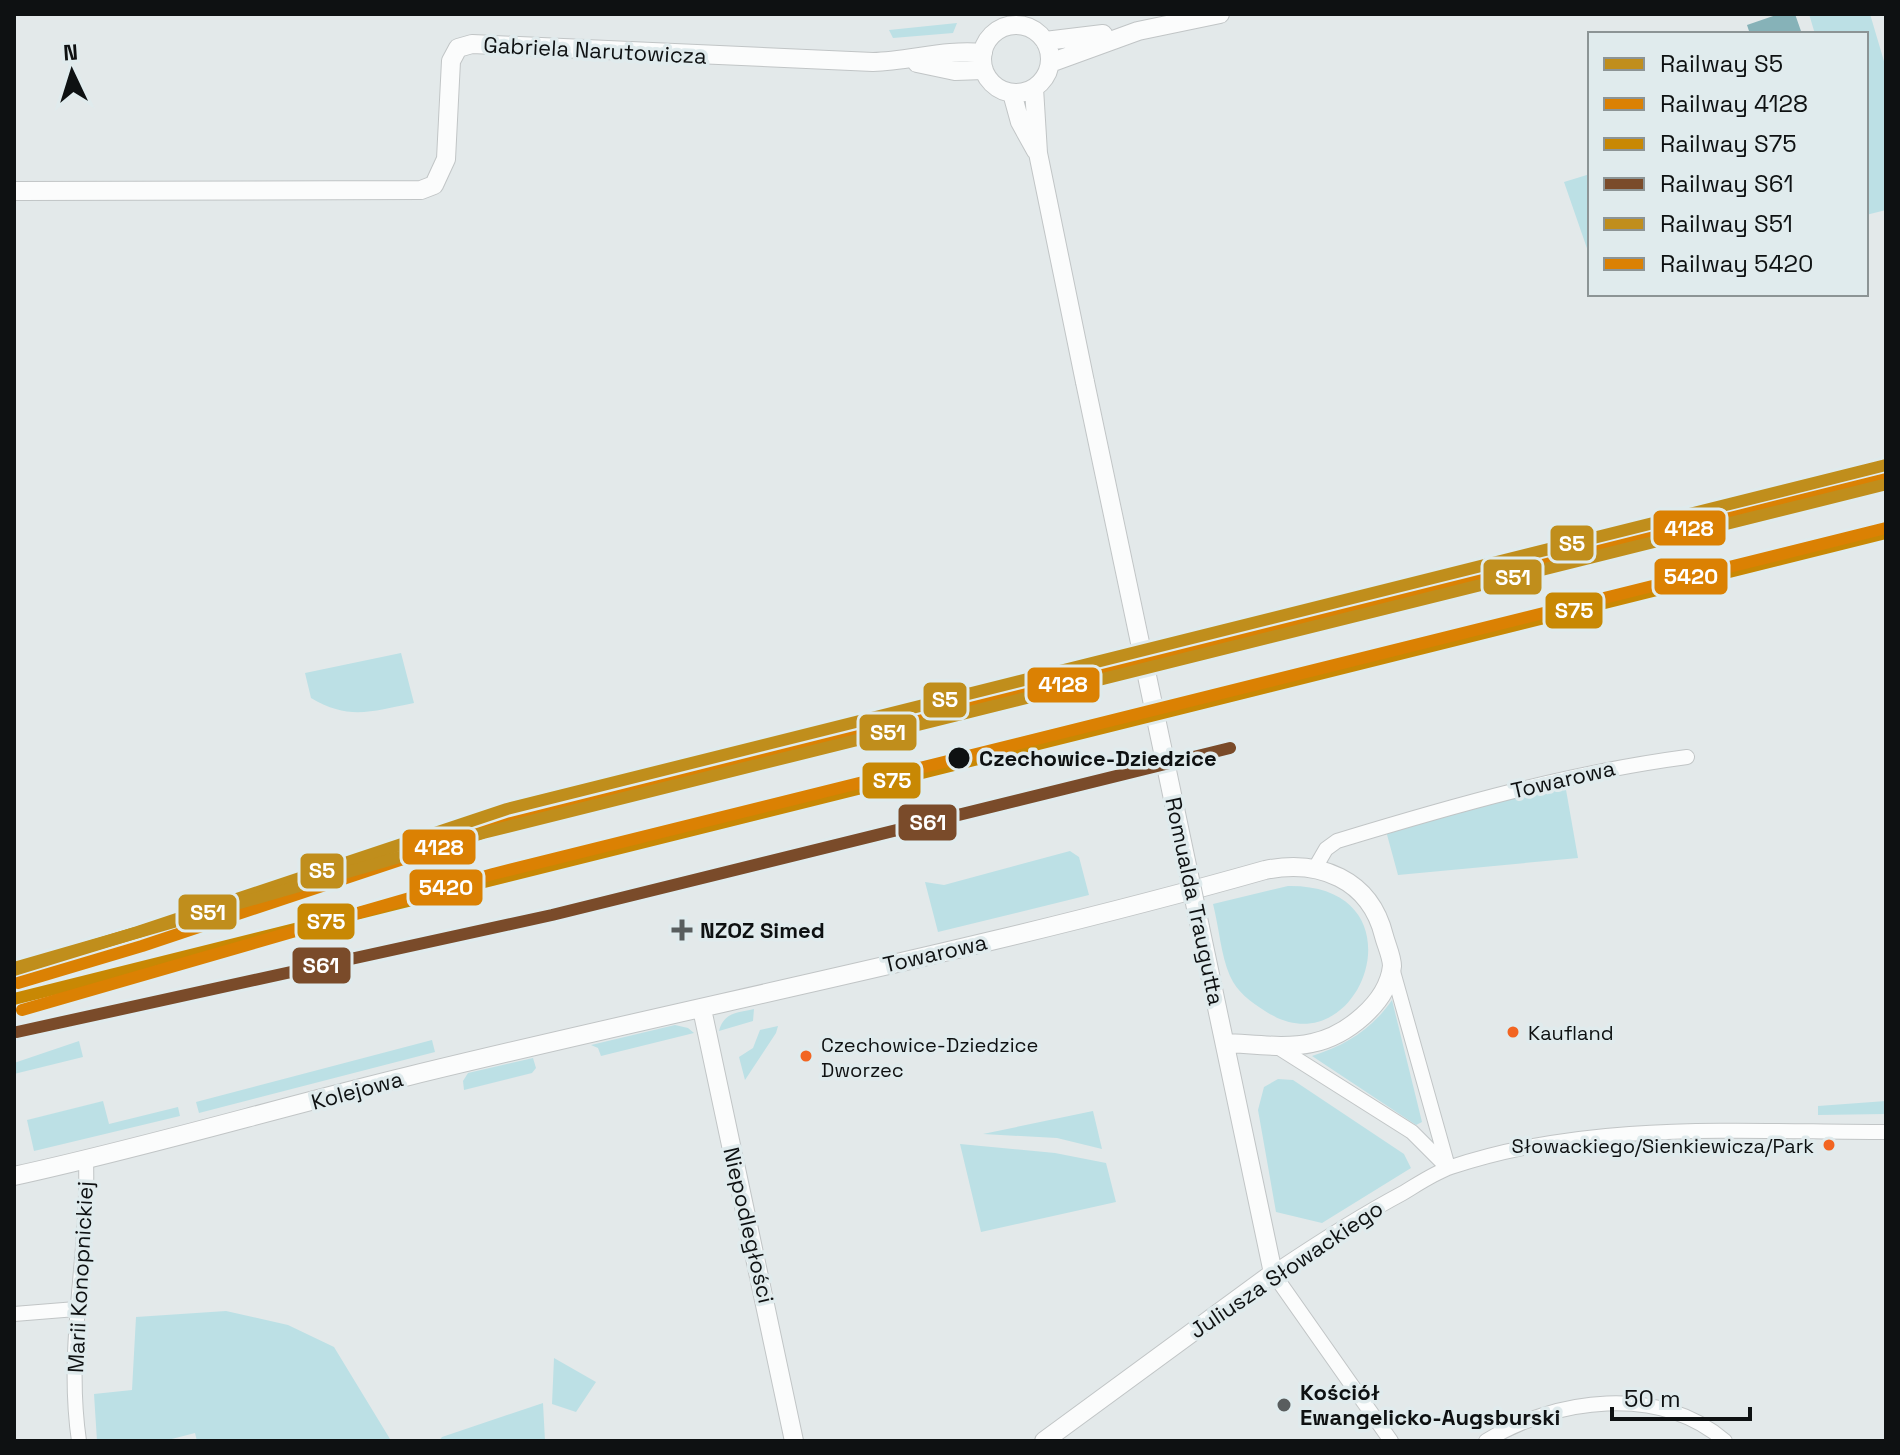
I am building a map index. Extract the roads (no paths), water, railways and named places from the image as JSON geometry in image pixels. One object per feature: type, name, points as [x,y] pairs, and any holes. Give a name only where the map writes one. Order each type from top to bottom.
[{"type":"street","points":[[1045,41],[1138,31],[1220,14]]},
{"type":"street","points":[[1021,20],[1045,41],[1050,63],[1048,73],[1034,88],[1012,93],[995,85],[984,61],[992,35],[1000,22],[1021,20]]},
{"type":"street","points":[[1050,63],[1138,31]]},
{"type":"street","name":"Gabriela Narutowicza","points":[[14,191],[406,190],[434,185],[446,159],[451,61],[458,48],[472,44],[911,61],[955,50],[984,61]]},
{"type":"street","points":[[1034,88],[1038,153]]},
{"type":"street","points":[[1012,93],[1020,122],[1038,153]]},
{"type":"street","name":"Romualda Traugutta","points":[[1038,153],[1273,1273]]},
{"type":"street","name":"Towarowa","points":[[702,1009],[1279,867],[1315,868],[1326,849],[1337,841],[1466,801],[1628,765],[1687,757]]},
{"type":"street","points":[[1315,868],[1341,876],[1370,902],[1381,922],[1448,1168]]},
{"type":"street","points":[[1226,1043],[1311,1044],[1341,1034],[1365,1015],[1381,992],[1392,965]]},
{"type":"street","name":"Kolejowa","points":[[14,1176],[410,1076],[702,1009]]},
{"type":"street","name":"Niepodległości","points":[[702,1009],[794,1441]]},
{"type":"street","points":[[1273,1044],[1412,1132],[1448,1168]]},
{"type":"street","name":"Juliusza Słowackiego","points":[[1044,1441],[1273,1273],[1347,1224],[1448,1168],[1518,1149],[1585,1136],[1674,1131],[1886,1132]]},
{"type":"street","name":"Marii Konopnickiej","points":[[79,1441],[74,1372],[76,1309],[82,1277],[86,1160]]},
{"type":"street","points":[[1273,1273],[1391,1441]]},
{"type":"street","points":[[14,1314],[76,1309]]},
{"type":"street","points":[[1486,1441],[1531,1420],[1605,1403],[1634,1403],[1681,1413],[1707,1426],[1725,1441]]},
{"type":"rail line","name":"S5","points":[[14,970],[507,809],[1886,465]]},
{"type":"rail line","name":"4128","points":[[18,983],[142,946],[511,823],[1886,479]]},
{"type":"rail line","name":"S51","points":[[14,968],[483,833],[1883,485]]},
{"type":"rail line","name":"5420","points":[[22,1010],[493,874],[1886,528]]},
{"type":"rail line","name":"S75","points":[[14,999],[1886,533]]},
{"type":"rail line","name":"S61","points":[[17,1032],[552,915],[1230,748]]},
{"type":"place","name":"Czechowice-Dziedzice","points":[[959,758]]},
{"type":"place","name":"NZOZ Simed","points":[[682,930]]},
{"type":"place","name":"Kaufland","points":[[1513,1032]]},
{"type":"place","name":"Czechowice-Dziedzice Dworzec","points":[[806,1056]]},
{"type":"place","name":"Słowackiego/Sienkiewicza/Park","points":[[1829,1145]]},
{"type":"place","name":"Kościół Ewangelicko-Augsburski","points":[[1284,1405]]}]
